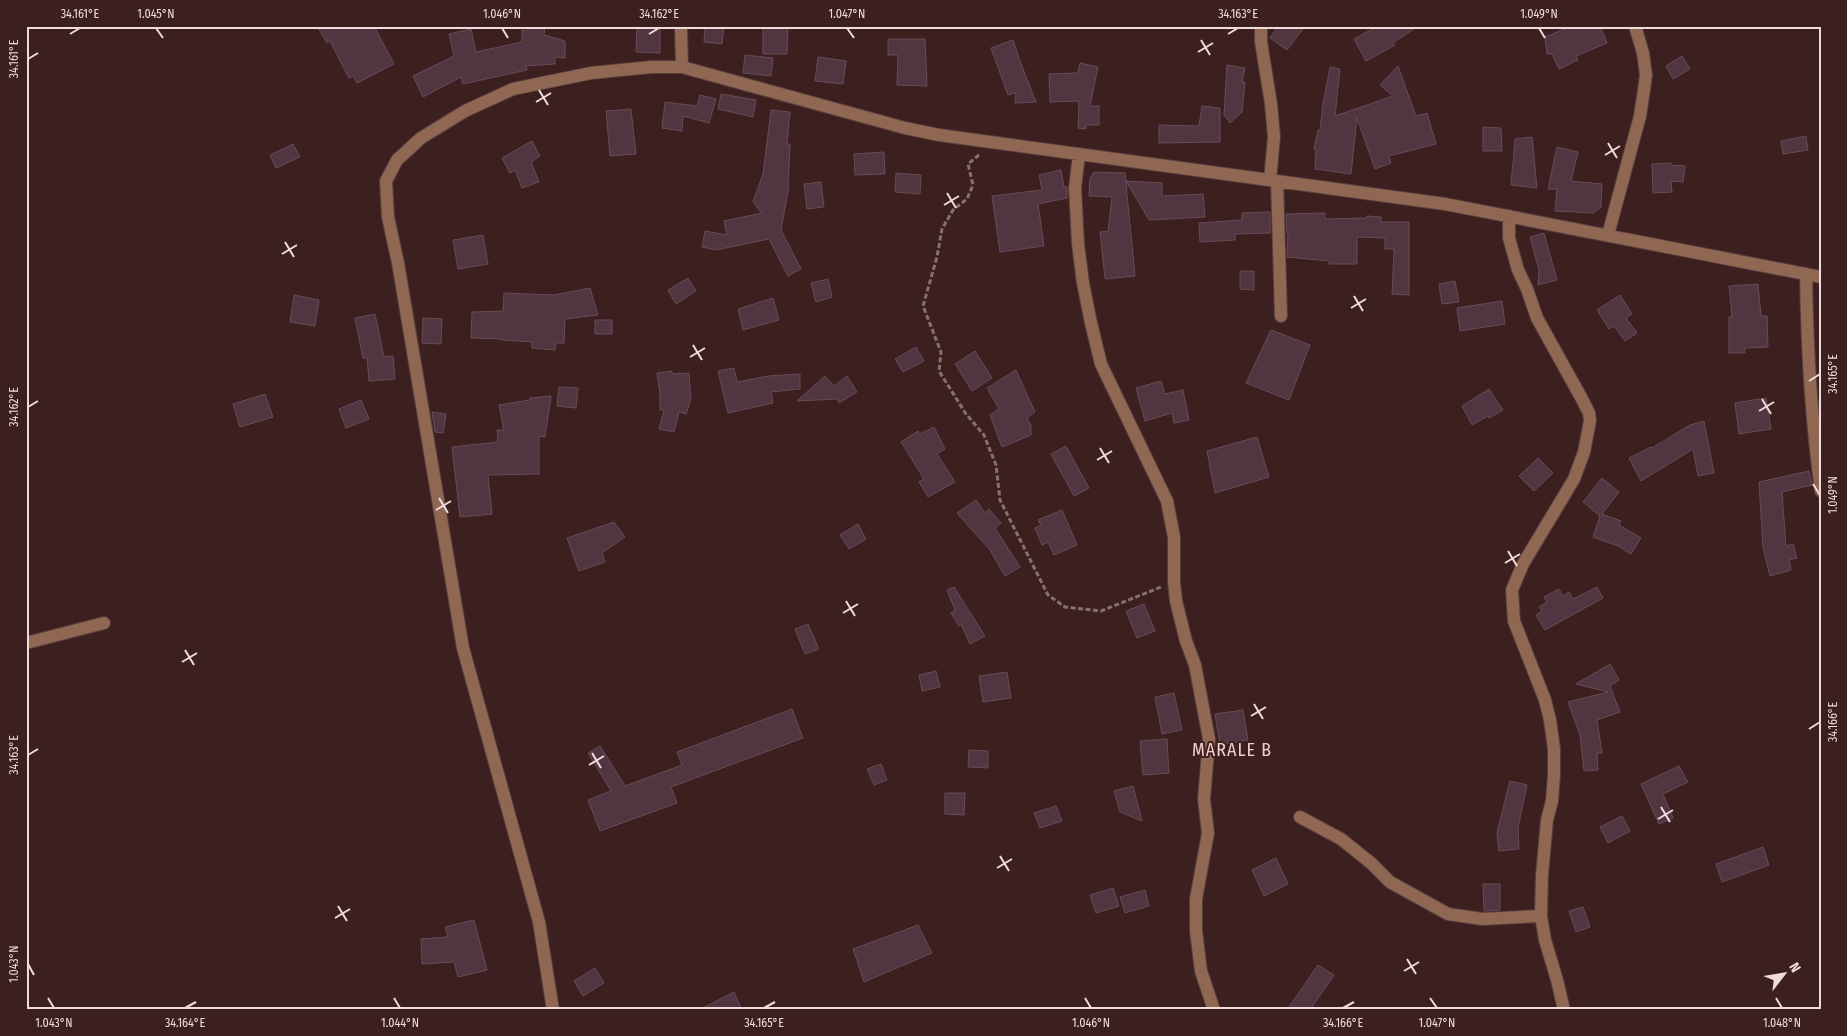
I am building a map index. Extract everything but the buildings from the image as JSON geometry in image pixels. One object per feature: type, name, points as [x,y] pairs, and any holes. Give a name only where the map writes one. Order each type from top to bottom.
[{"type":"street","points":[[681,26],[682,67]]},
{"type":"street","points":[[1261,26],[1261,42],[1271,104],[1274,137],[1273,180],[1281,316]]},
{"type":"street","points":[[1608,235],[1637,125],[1644,90],[1645,68],[1635,26]]},
{"type":"street","points":[[553,1010],[539,922],[462,648],[398,263],[388,217],[386,181],[397,160],[421,138],[465,111],[513,89],[591,73],[651,67],[682,67],[905,128],[992,142],[1445,204],[1821,277]]},
{"type":"street","points":[[1079,154],[1075,188],[1078,244],[1091,322],[1102,364],[1167,501],[1174,537],[1174,582],[1186,641],[1195,665],[1202,696],[1209,739],[1204,799],[1208,833],[1196,899],[1196,932],[1201,972],[1214,1010]]},
{"type":"street","points":[[1509,216],[1509,238],[1518,270],[1537,318],[1582,399],[1589,413],[1590,420],[1584,452],[1574,479],[1522,564],[1512,590],[1514,621],[1545,700],[1554,749],[1552,801],[1547,820],[1542,875],[1541,916],[1545,940],[1564,1010]]},
{"type":"street","points":[[1806,274],[1808,368],[1813,436],[1821,491]]},
{"type":"street","points":[[26,643],[104,623]]},
{"type":"street","points":[[1300,817],[1341,839],[1371,863],[1390,882],[1448,914],[1482,919],[1541,916]]},
{"type":"path","points":[[992,142],[968,164],[973,185],[967,199],[953,210],[942,229],[937,257],[923,306],[941,352],[939,371],[966,414],[984,435],[996,465],[1000,500],[1048,596],[1065,607],[1101,611],[1174,582]]},
{"type":"district","name":"MARALE B","points":[[1232,750]]}]
